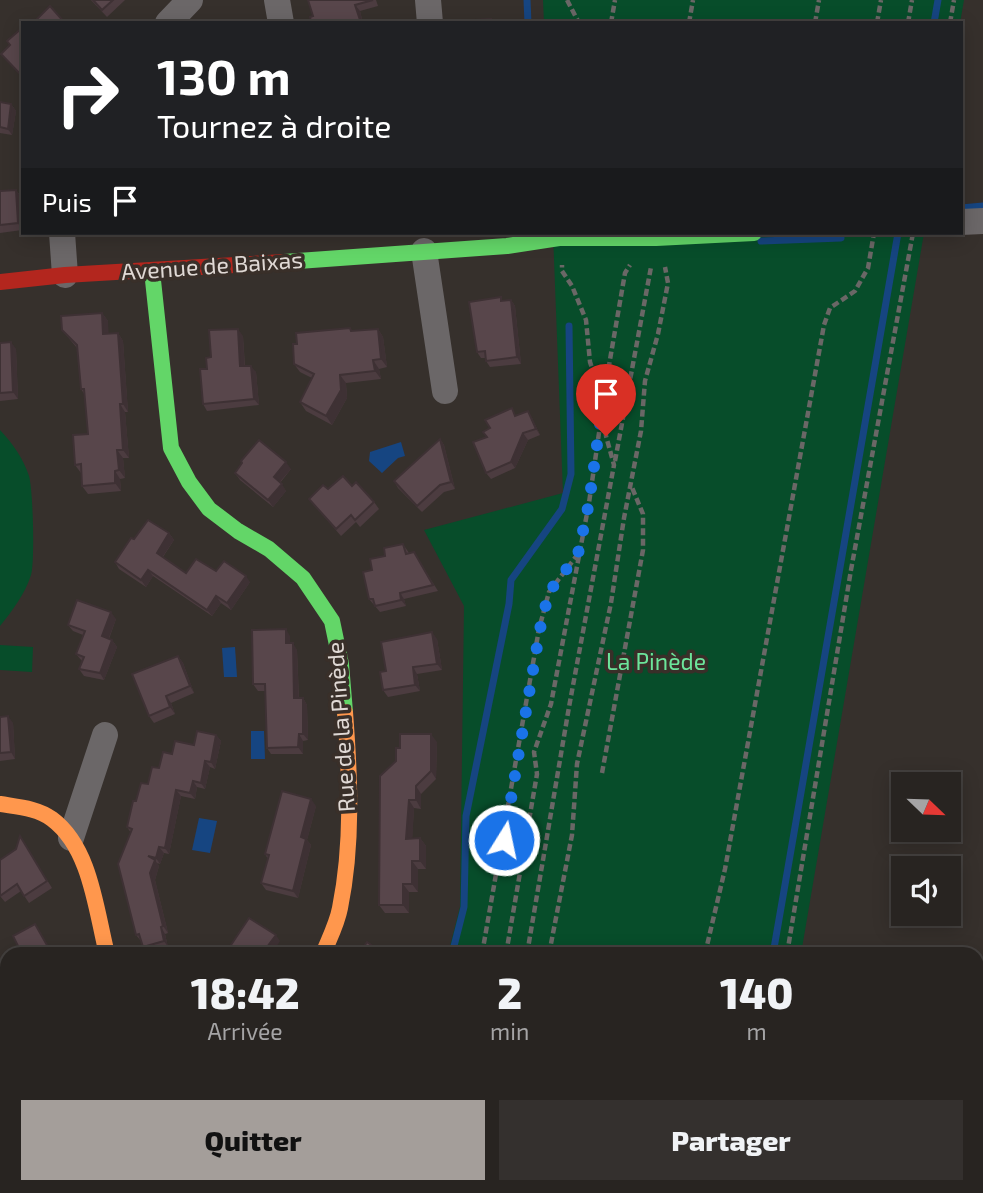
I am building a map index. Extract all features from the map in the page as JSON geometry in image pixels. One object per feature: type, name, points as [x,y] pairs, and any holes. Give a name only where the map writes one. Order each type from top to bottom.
[{"type":"street","points":[[170,21],[190,0]]},
{"type":"street","points":[[277,0],[281,21]]},
{"type":"street","points":[[428,0],[430,21]]},
{"type":"street","points":[[963,222],[983,221]]},
{"type":"street","points":[[62,235],[65,275]]},
{"type":"street","name":"Avenue de Baixas","points":[[0,282],[65,275],[152,271],[438,244],[507,246],[559,238],[634,238],[655,245],[738,235]]},
{"type":"street","points":[[438,244],[445,391]]},
{"type":"street","name":"Rue de la Pinède","points":[[152,271],[171,448],[189,482],[209,509],[238,531],[269,549],[303,578],[332,621],[341,664],[348,759],[348,855],[340,911],[326,947]]},
{"type":"street","points":[[71,838],[105,735]]},
{"type":"street","points":[[0,804],[14,804],[43,812],[58,822],[71,838],[80,855],[105,947]]},
{"type":"path","points":[[567,0],[578,21]]},
{"type":"path","points":[[611,21],[615,0]]},
{"type":"path","points":[[689,21],[693,0]]},
{"type":"path","points":[[815,21],[819,0]]},
{"type":"path","points":[[877,21],[881,0]]},
{"type":"path","points":[[908,21],[912,0]]},
{"type":"path","points":[[950,21],[954,0]]},
{"type":"path","points":[[707,947],[725,869],[824,325],[830,308],[855,292],[868,268],[874,235]]},
{"type":"path","points":[[788,947],[849,584],[913,235]]},
{"type":"path","points":[[559,238],[562,271],[572,286],[586,320],[590,362],[603,401],[606,436],[614,466]]},
{"type":"path","points":[[507,947],[537,774],[534,752],[551,704],[589,503],[625,273],[632,262],[634,238]]},
{"type":"path","points":[[528,947],[569,707],[655,245]]},
{"type":"path","points":[[550,947],[572,835],[577,764],[611,603],[641,431],[645,381],[668,283],[655,245]]},
{"type":"path","points":[[602,773],[643,550],[643,514],[631,484]]},
{"type":"path","points":[[483,947],[540,629],[549,592],[578,554]]},
{"type":"green space","points":[[543,0],[964,0],[960,21],[544,21]]},
{"type":"green space","name":"La Pinède","points":[[553,235],[924,235],[802,947],[450,947],[460,907],[464,606],[424,530],[563,493]]},
{"type":"green space","points":[[0,430],[24,463],[29,476],[33,541],[31,575],[18,602],[0,626]]},
{"type":"green space","points":[[0,645],[33,647],[32,672],[0,670]]},
{"type":"water","points":[[401,442],[405,456],[398,458],[382,473],[369,461],[370,452]]},
{"type":"water","points":[[235,647],[237,677],[224,677],[222,648]]},
{"type":"water","points":[[251,731],[264,731],[265,759],[251,759]]},
{"type":"water","points":[[199,818],[217,821],[210,853],[192,850]]},
{"type":"building","points":[[93,0],[113,0],[102,10]]},
{"type":"building","points":[[308,0],[373,0],[355,5],[360,21],[311,21],[310,17],[313,16]]},
{"type":"building","points":[[50,6],[63,21],[35,21]]},
{"type":"building","points":[[491,19],[491,21],[460,21]]},
{"type":"building","points":[[21,29],[21,75],[1,54],[10,45],[7,41]]},
{"type":"building","points":[[0,102],[11,104],[8,129],[0,127]]},
{"type":"building","points":[[16,190],[18,223],[0,225],[0,191]]},
{"type":"building","points":[[501,297],[501,301],[511,300],[517,357],[486,361],[485,351],[477,352],[469,302]]},
{"type":"building","points":[[102,313],[103,334],[118,333],[123,450],[117,450],[119,470],[115,471],[115,483],[82,486],[81,464],[75,465],[73,435],[88,434],[84,389],[81,389],[77,345],[62,330],[61,316]]},
{"type":"building","points":[[350,328],[351,331],[378,329],[381,359],[373,360],[375,371],[340,375],[341,390],[326,416],[300,402],[314,374],[294,364],[293,344],[297,344],[296,333]]},
{"type":"building","points":[[238,329],[240,366],[251,366],[254,399],[203,404],[200,369],[207,369],[206,358],[211,357],[209,330]]},
{"type":"building","points":[[11,342],[13,392],[0,393],[0,343]]},
{"type":"building","points":[[512,408],[515,416],[528,411],[536,429],[523,433],[511,462],[486,473],[473,442],[487,437],[483,432],[490,428],[485,420]]},
{"type":"building","points":[[440,439],[451,482],[440,485],[417,506],[394,481]]},
{"type":"building","points":[[259,440],[286,462],[274,477],[282,484],[268,500],[235,473],[241,461]]},
{"type":"building","points":[[343,476],[352,486],[356,482],[374,502],[355,520],[351,515],[336,529],[309,499],[323,485],[328,489]]},
{"type":"building","points":[[148,520],[169,533],[157,553],[186,573],[196,559],[216,571],[224,561],[246,576],[227,603],[216,596],[207,610],[148,570],[141,580],[115,562],[131,538],[134,539]]},
{"type":"building","points":[[403,544],[406,554],[414,552],[433,585],[400,593],[401,600],[375,606],[373,599],[369,599],[363,572],[372,570],[370,559],[385,556],[384,548]]},
{"type":"building","points":[[77,600],[111,612],[102,636],[112,640],[100,673],[79,669],[84,657],[76,654],[85,631],[68,625]]},
{"type":"building","points":[[286,629],[286,643],[293,643],[294,698],[303,698],[303,734],[299,734],[298,747],[267,748],[265,684],[253,684],[252,630]]},
{"type":"building","points":[[432,632],[437,664],[413,667],[415,685],[383,690],[380,672],[386,671],[381,642]]},
{"type":"building","points":[[178,656],[190,686],[166,696],[170,707],[149,716],[132,674]]},
{"type":"building","points":[[8,716],[11,752],[0,753],[0,717]]},
{"type":"building","points":[[197,731],[216,735],[211,762],[205,761],[201,783],[193,781],[190,793],[176,790],[165,848],[159,847],[156,858],[148,856],[155,860],[150,873],[164,941],[143,947],[139,934],[136,935],[118,864],[132,829],[127,827],[133,801],[136,801],[141,783],[148,784],[152,767],[159,768],[163,752],[172,754],[175,741],[194,745]]},
{"type":"building","points":[[400,734],[431,734],[431,771],[416,786],[416,800],[409,800],[406,839],[420,838],[420,861],[412,861],[412,884],[403,884],[403,905],[379,905],[380,776],[396,761]]},
{"type":"building","points":[[282,791],[311,799],[301,837],[306,839],[293,891],[261,883],[269,855],[265,854]]},
{"type":"building","points":[[20,836],[47,881],[24,896],[17,884],[0,896],[0,860],[16,849]]},
{"type":"building","points":[[249,918],[276,935],[267,947],[230,947]]},
{"type":"building","points":[[35,924],[48,947],[18,947],[13,936]]},
{"type":"waterway","points":[[527,0],[528,21]]},
{"type":"waterway","points":[[934,21],[938,0]]},
{"type":"waterway","points":[[963,208],[983,206]]},
{"type":"waterway","points":[[774,947],[898,235]]},
{"type":"waterway","points":[[761,241],[841,238]]},
{"type":"waterway","points":[[454,947],[464,907],[466,816],[509,604],[511,580],[562,509],[571,474],[569,326]]},
{"type":"traffic: fast","points":[[284,262],[507,246],[559,238],[715,235]]},
{"type":"traffic: fast","points":[[152,271],[171,448],[189,482],[209,509],[238,531],[269,549],[303,578],[332,621],[341,664],[345,712]]},
{"type":"traffic: slow","points":[[326,947],[339,914],[347,860],[349,786],[345,712]]},
{"type":"traffic: slow","points":[[0,804],[40,812],[65,831],[84,863],[105,947]]},
{"type":"traffic: jam","points":[[0,282],[65,275],[284,262]]},
{"type":"route","points":[[504,840],[540,629],[549,592],[578,554],[589,503],[603,401],[606,436]]}]
